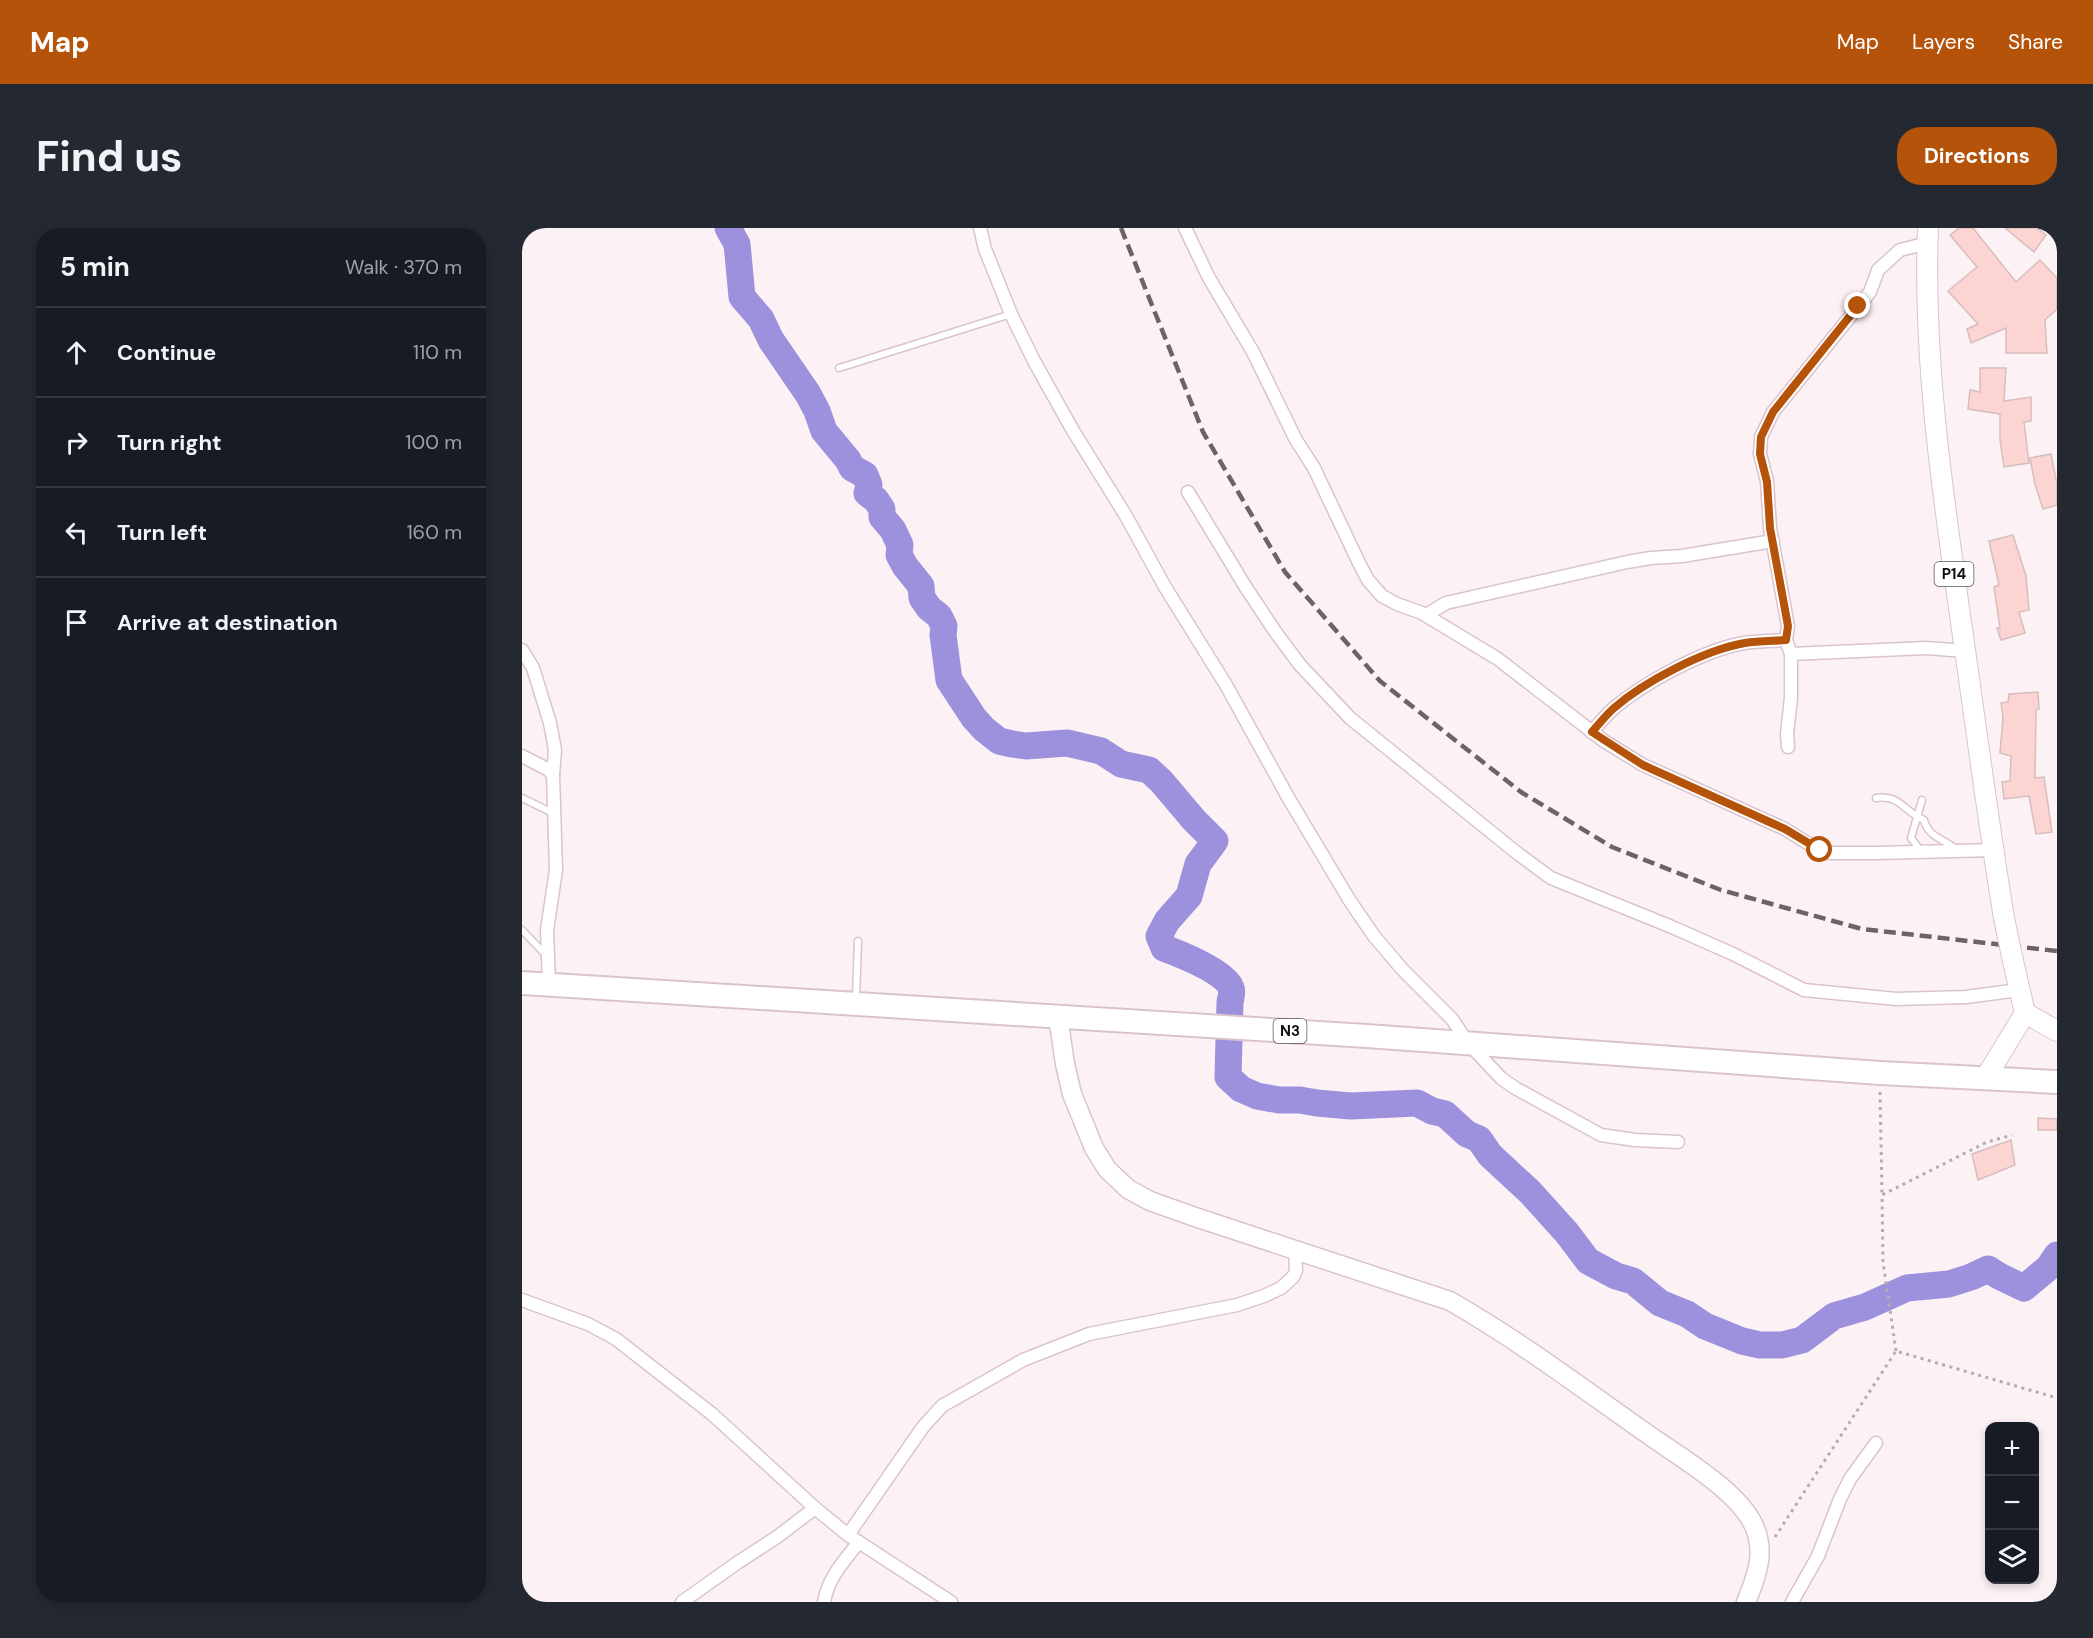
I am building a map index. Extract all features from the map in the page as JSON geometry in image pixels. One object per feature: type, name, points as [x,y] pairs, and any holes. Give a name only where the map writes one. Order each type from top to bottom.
[{"type":"highway","name":"N3","points":[[522,983],[1058,1016],[1880,1073],[2057,1083]]},
{"type":"main road","name":"P14","points":[[1928,235],[1926,283],[1928,342],[1948,527],[1993,850],[2004,918],[2025,1013]]},
{"type":"main road","points":[[1985,1079],[2025,1013],[2057,1031]]},
{"type":"main road","points":[[1058,1016],[1072,1094],[1094,1148],[1107,1169],[1128,1189],[1150,1201],[1450,1301],[1485,1321],[1668,1449],[1736,1500],[1751,1520],[1760,1541],[1761,1558],[1755,1582],[1746,1602]]},
{"type":"street","points":[[980,228],[1011,314],[1034,361],[1072,429],[1126,516],[1165,587],[1226,685],[1268,763],[1350,901],[1374,936],[1402,969],[1452,1019],[1468,1043],[1501,1078],[1515,1088],[1593,1131],[1612,1138],[1678,1142]]},
{"type":"street","points":[[1185,228],[1209,278],[1253,352],[1292,433],[1314,468],[1368,580],[1382,596],[1426,615],[1498,659],[1592,732],[1643,765],[1785,829],[1820,850],[1831,853],[1993,850]]},
{"type":"street","points":[[1788,747],[1791,654],[1786,640],[1788,626],[1773,541],[1767,482],[1760,454],[1761,437],[1773,412],[1870,292],[1878,270],[1900,250],[1928,235]]},
{"type":"street","points":[[1188,492],[1245,586],[1300,665],[1350,718],[1551,878],[1693,936],[1804,990],[1908,999],[1966,997],[2019,990]]},
{"type":"street","points":[[1426,615],[1446,603],[1627,562],[1682,556],[1773,541]]},
{"type":"street","points":[[1592,732],[1612,709],[1643,686],[1692,662],[1725,648],[1746,643],[1786,640]]},
{"type":"street","points":[[1791,654],[1926,648],[1965,651]]},
{"type":"street","points":[[522,650],[533,668],[550,723],[555,750],[553,775],[556,870],[547,930],[549,985]]},
{"type":"street","points":[[522,756],[549,770],[553,775]]},
{"type":"street","points":[[848,1535],[923,1427],[942,1406],[1023,1360],[1089,1334],[1237,1305],[1264,1296],[1281,1288],[1293,1277],[1296,1271],[1295,1249]]},
{"type":"street","points":[[522,1300],[588,1324],[616,1339],[712,1414],[848,1535],[951,1602]]},
{"type":"street","points":[[1792,1602],[1818,1556],[1845,1489],[1876,1443]]},
{"type":"street","points":[[682,1602],[815,1508]]},
{"type":"street","points":[[824,1602],[825,1591],[835,1572],[859,1542]]},
{"type":"lane","points":[[839,368],[1011,314]]},
{"type":"lane","points":[[1876,798],[1886,796],[1903,804],[1908,812],[1923,820],[1926,830],[1933,836],[1946,841],[1957,851]]},
{"type":"lane","points":[[522,798],[555,814]]},
{"type":"lane","points":[[1921,852],[1911,838],[1922,800]]},
{"type":"lane","points":[[522,930],[548,957]]},
{"type":"lane","points":[[856,1005],[858,941]]},
{"type":"path","points":[[1761,1558],[1896,1351],[1883,1262],[1880,1073]]},
{"type":"path","points":[[1881,1195],[1987,1142],[2012,1135]]},
{"type":"path","points":[[1896,1351],[2057,1398]]},
{"type":"building","points":[[1959,228],[1973,228],[2016,282],[2040,260],[2057,278],[2057,309],[2045,320],[2047,353],[2006,353],[2006,328],[1971,343],[1967,329],[1978,324],[1948,291],[1977,267],[1950,235]]},
{"type":"building","points":[[2005,228],[2037,228],[2046,235],[2034,252]]},
{"type":"building","points":[[1980,368],[2006,368],[2004,401],[2031,397],[2031,421],[2024,422],[2029,463],[2004,467],[2000,440],[2000,414],[1968,409],[1970,390],[1980,392]]},
{"type":"building","points":[[2051,454],[2057,484],[2057,505],[2043,509],[2030,458]]},
{"type":"building","points":[[2013,535],[2026,576],[2029,610],[2019,612],[2025,633],[2001,640],[1997,628],[2000,628],[1994,587],[1999,585],[1989,541]]},
{"type":"building","points":[[2038,692],[2035,778],[2044,777],[2052,832],[2036,834],[2029,796],[2004,799],[2002,782],[2010,781],[2011,756],[2000,753],[2003,717],[2001,703],[2008,702],[2009,694]]},
{"type":"building","points":[[2038,1118],[2057,1119],[2057,1130],[2038,1130]]},
{"type":"building","points":[[2011,1140],[2015,1165],[1978,1180],[1972,1154]]},
{"type":"waterway","points":[[728,228],[737,244],[742,297],[761,319],[771,340],[808,394],[824,431],[852,468],[865,475],[869,485],[867,493],[876,500],[882,509],[882,517],[893,530],[900,545],[899,555],[921,586],[922,598],[939,616],[944,626],[943,635],[949,680],[974,718],[999,741],[1026,746],[1067,743],[1101,751],[1121,764],[1149,770],[1215,841],[1198,864],[1189,896],[1167,921],[1159,936],[1164,948],[1212,970],[1221,976],[1231,988],[1228,1077],[1241,1089],[1257,1096],[1279,1100],[1351,1106],[1417,1103],[1432,1111],[1445,1114],[1467,1134],[1479,1139],[1490,1155],[1530,1192],[1567,1233],[1588,1261],[1616,1276],[1633,1281],[1660,1303],[1687,1314],[1705,1326],[1742,1341],[1760,1345],[1782,1345],[1802,1340],[1834,1316],[1865,1307],[1907,1288],[1949,1284],[1988,1269],[2024,1288],[2049,1267],[2057,1255]]},
{"type":"railway","points":[[1121,228],[1203,432],[1285,572],[1380,681],[1521,792],[1612,847],[1721,890],[1862,929],[2057,951]]},
{"type":"route","points":[[1820,850],[1785,829],[1643,765],[1592,732],[1612,709],[1643,686],[1692,662],[1725,648],[1746,643],[1786,640],[1788,626],[1770,528],[1767,482],[1760,454],[1761,437],[1773,412],[1858,306]]}]
